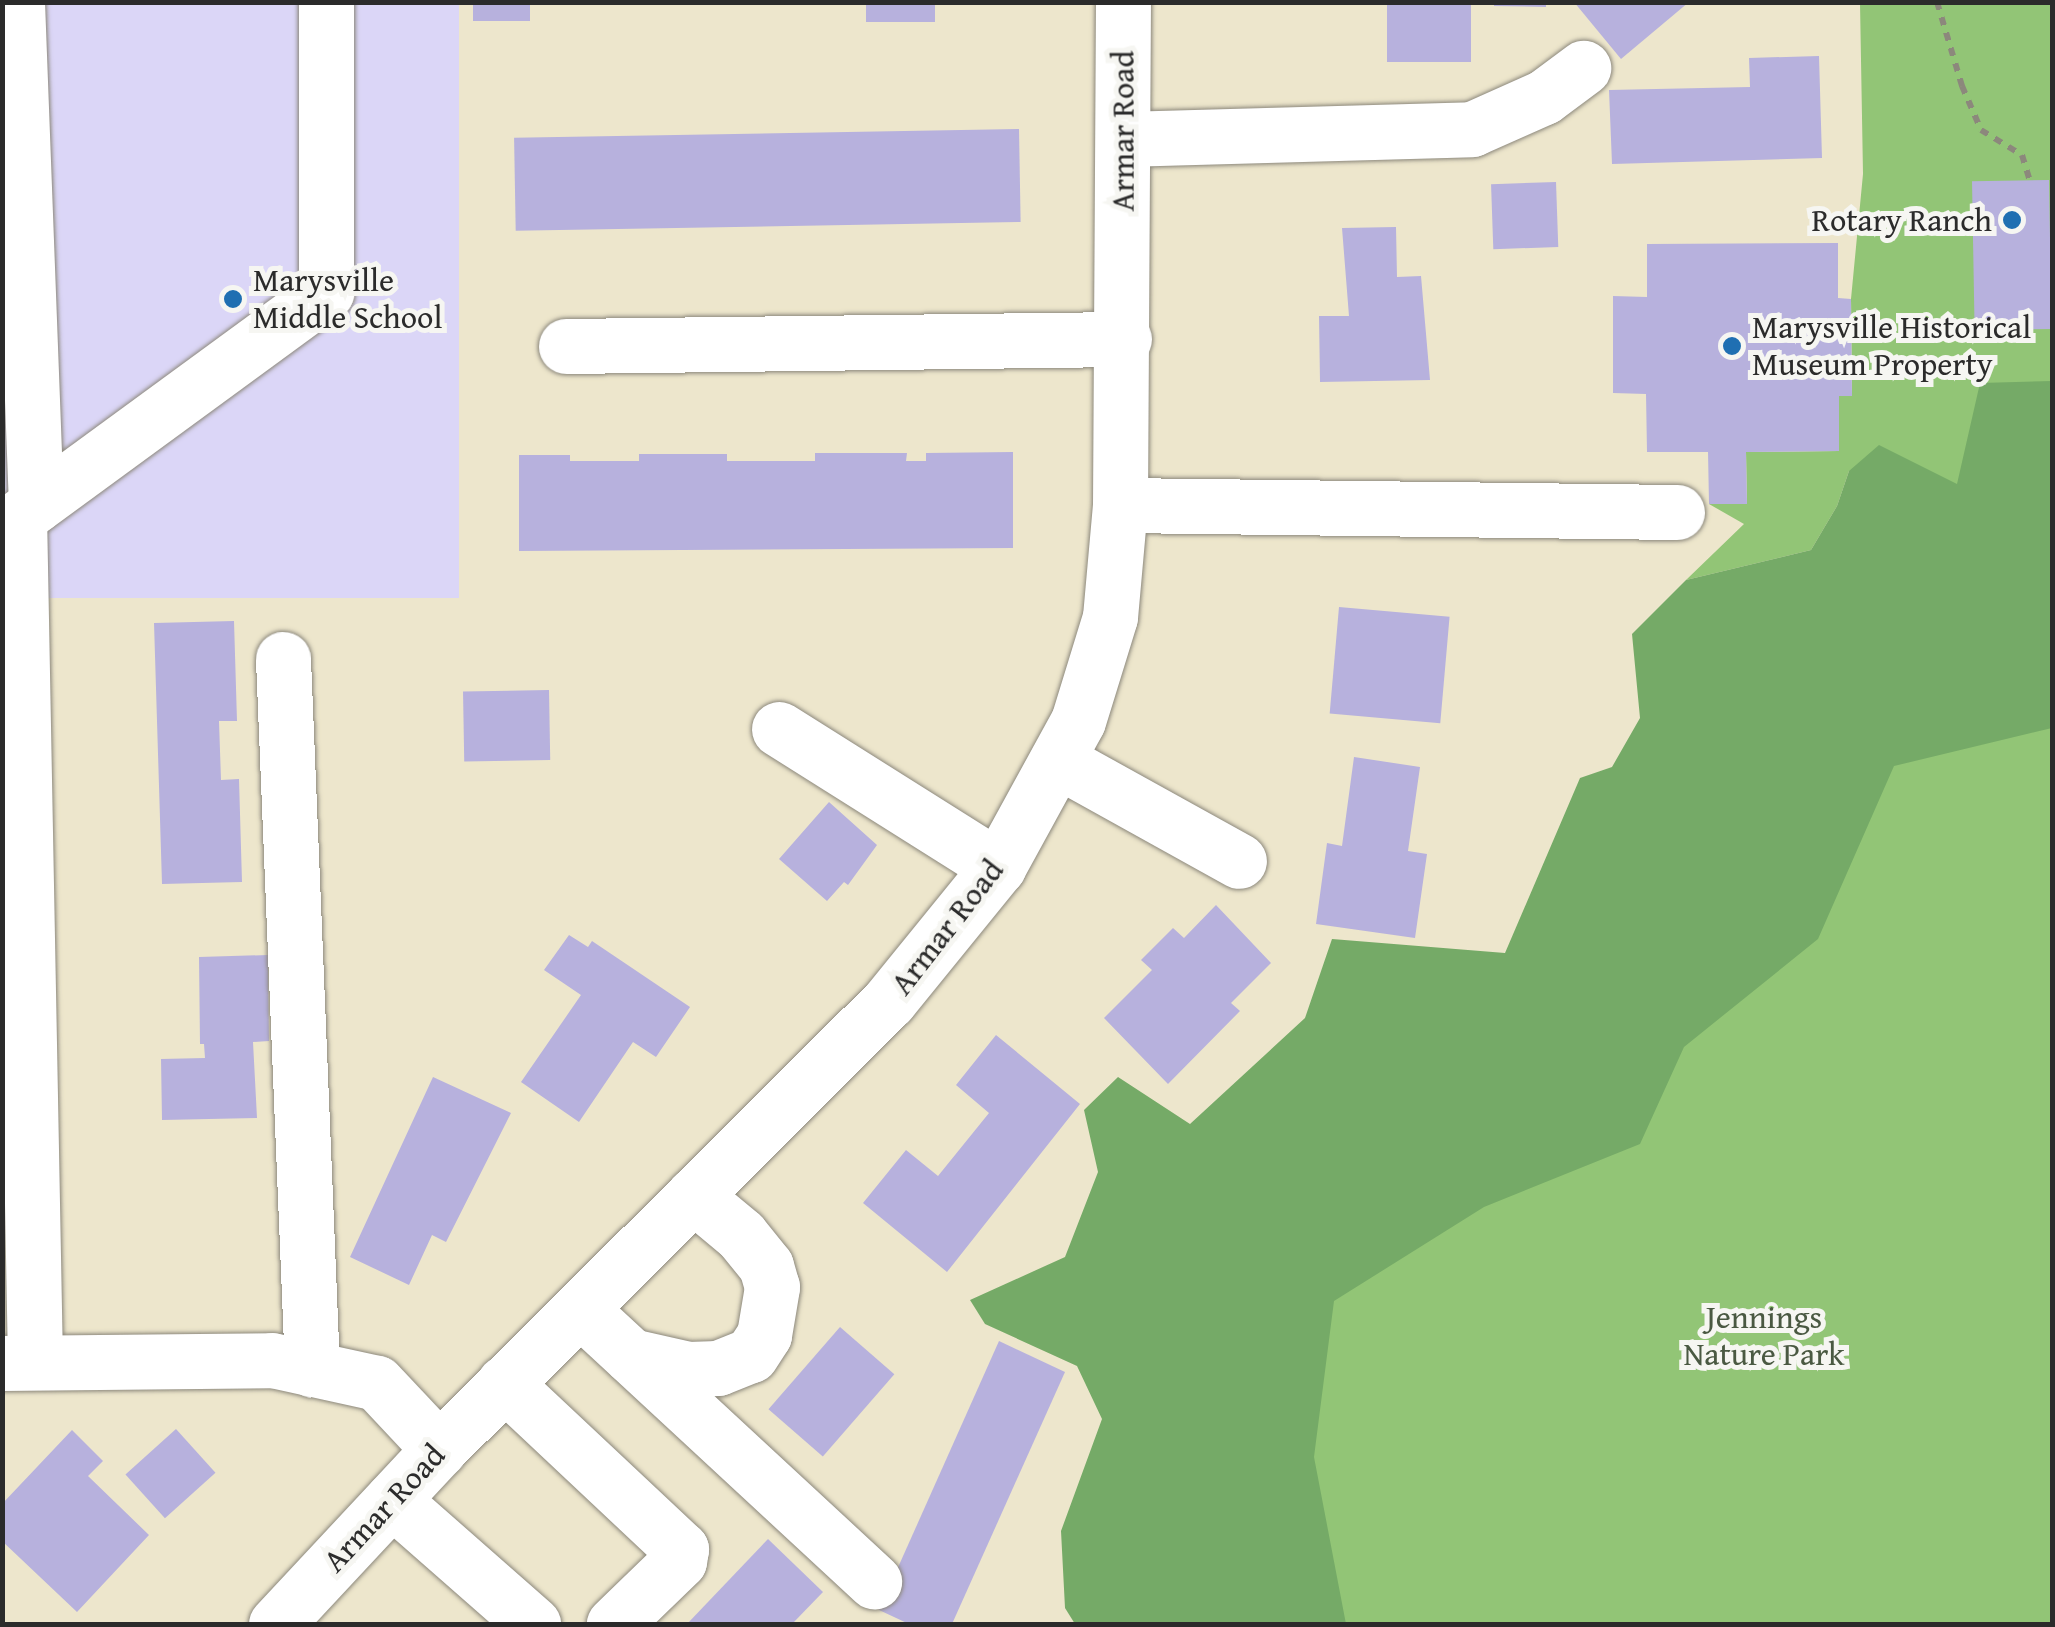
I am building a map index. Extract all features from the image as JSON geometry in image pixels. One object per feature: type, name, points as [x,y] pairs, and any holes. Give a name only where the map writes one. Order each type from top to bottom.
[{"type":"street","points":[[16,2],[36,505]]},
{"type":"street","points":[[326,2],[326,292],[20,518],[19,1362],[272,1360],[376,1383],[439,1449]]},
{"type":"street","name":"Armar Road","points":[[276,1624],[439,1449],[889,1001],[998,867],[1078,722],[1110,617],[1120,505],[1124,339],[1122,2]]},
{"type":"street","points":[[1123,139],[1472,129],[1544,96],[1583,68]]},
{"type":"street","points":[[566,346],[1124,339]]},
{"type":"street","points":[[1120,505],[1676,512]]},
{"type":"street","points":[[283,659],[312,1369]]},
{"type":"street","points":[[779,729],[998,867]]},
{"type":"street","points":[[1057,760],[1239,861]]},
{"type":"street","points":[[631,1356],[688,1369],[718,1368],[751,1355],[764,1335],[772,1287],[766,1266],[742,1235],[694,1195]]},
{"type":"street","points":[[580,1309],[874,1581]]},
{"type":"street","points":[[504,1383],[681,1548],[678,1561],[614,1624]]},
{"type":"street","points":[[392,1500],[533,1624]]},
{"type":"path","points":[[1937,2],[1962,86],[1982,130],[2022,155],[2030,181]]},
{"type":"shaded area","name":"Marysville Middle School","points":[[2,3],[459,3],[459,598],[2,598]]},
{"type":"green space","name":"Jennings Nature Park","points":[[1860,3],[2052,3],[2052,1624],[1126,1624],[1117,1232],[1576,1119],[1866,599],[1849,471],[1837,506],[1811,550],[1686,580],[1744,524],[1709,504],[1747,503],[1746,452],[1839,451],[1839,396],[1852,395],[1851,299],[1863,174]]},
{"type":"green space","points":[[2052,381],[2052,728],[1894,766],[1818,939],[1684,1047],[1640,1144],[1484,1207],[1334,1301],[1314,1457],[1346,1624],[1075,1624],[1065,1608],[1061,1531],[1102,1419],[1077,1366],[985,1324],[970,1300],[1065,1257],[1098,1172],[1084,1110],[1118,1077],[1190,1124],[1305,1018],[1332,939],[1505,953],[1580,778],[1612,767],[1640,718],[1632,634],[1686,580],[1811,550],[1837,506],[1849,471],[1879,445],[1957,484],[1980,383]]},
{"type":"building","points":[[473,2],[530,2],[530,21],[473,21]]},
{"type":"building","points":[[866,2],[935,2],[935,22],[866,22]]},
{"type":"building","points":[[1387,2],[1471,2],[1471,62],[1387,62]]},
{"type":"building","points":[[1494,2],[1546,2],[1546,7],[1494,6]]},
{"type":"building","points":[[1574,2],[1689,2],[1621,59]]},
{"type":"building","points":[[1819,56],[1822,158],[1612,164],[1609,90],[1750,87],[1749,58]]},
{"type":"building","points":[[1019,129],[1021,222],[516,231],[514,138]]},
{"type":"building","name":"Rotary Ranch","points":[[2049,180],[2052,329],[1975,330],[1972,181]]},
{"type":"building","points":[[1556,182],[1558,247],[1493,249],[1491,184]]},
{"type":"building","points":[[1396,227],[1397,277],[1421,276],[1430,380],[1320,382],[1319,316],[1349,316],[1342,228]]},
{"type":"building","name":"Marysville Historical Museum Property","points":[[1838,243],[1838,298],[1851,299],[1852,396],[1839,396],[1839,451],[1746,452],[1747,504],[1709,504],[1708,452],[1647,452],[1646,394],[1613,393],[1613,296],[1647,297],[1647,244]]},
{"type":"building","points":[[1013,452],[1013,548],[519,551],[519,455],[570,455],[570,461],[639,461],[639,454],[727,454],[727,461],[815,461],[815,453],[907,453],[906,461],[926,461],[926,453]]},
{"type":"building","points":[[1339,607],[1450,617],[1440,723],[1330,714]]},
{"type":"building","points":[[234,621],[237,721],[219,721],[221,780],[239,779],[242,882],[162,884],[154,623]]},
{"type":"building","points":[[549,690],[550,760],[464,761],[463,692]]},
{"type":"building","points":[[1354,757],[1420,767],[1408,851],[1427,854],[1415,938],[1316,924],[1327,843],[1342,846]]},
{"type":"building","points":[[829,802],[877,845],[848,885],[844,882],[827,901],[779,859]]},
{"type":"building","points":[[1216,905],[1271,963],[1231,1003],[1240,1011],[1168,1084],[1104,1018],[1152,970],[1141,960],[1173,928],[1184,938]]},
{"type":"building","points":[[569,935],[588,947],[592,941],[690,1007],[656,1057],[633,1042],[579,1122],[521,1082],[581,995],[544,970]]},
{"type":"building","points":[[268,955],[269,1041],[253,1042],[257,1118],[162,1120],[161,1059],[205,1058],[204,1044],[200,1044],[199,957]]},
{"type":"building","points":[[996,1035],[1080,1104],[947,1272],[863,1203],[906,1150],[938,1176],[989,1113],[956,1085]]},
{"type":"building","points":[[433,1077],[511,1113],[446,1242],[432,1235],[409,1285],[350,1257]]},
{"type":"building","points":[[840,1327],[894,1374],[823,1456],[768,1409]]},
{"type":"building","points":[[999,1341],[1065,1372],[952,1624],[909,1624],[879,1610]]},
{"type":"building","points":[[176,1429],[215,1473],[165,1518],[125,1475]]},
{"type":"building","points":[[72,1430],[103,1461],[88,1476],[149,1535],[77,1612],[2,1541],[2,1504]]},
{"type":"building","points":[[768,1539],[823,1592],[792,1624],[687,1624]]},
{"type":"place","name":"Rotary Ranch","points":[[2012,220]]},
{"type":"place","name":"Marysville Middle School","points":[[233,299]]},
{"type":"place","name":"Marysville Historical Museum Property","points":[[1732,346]]}]
